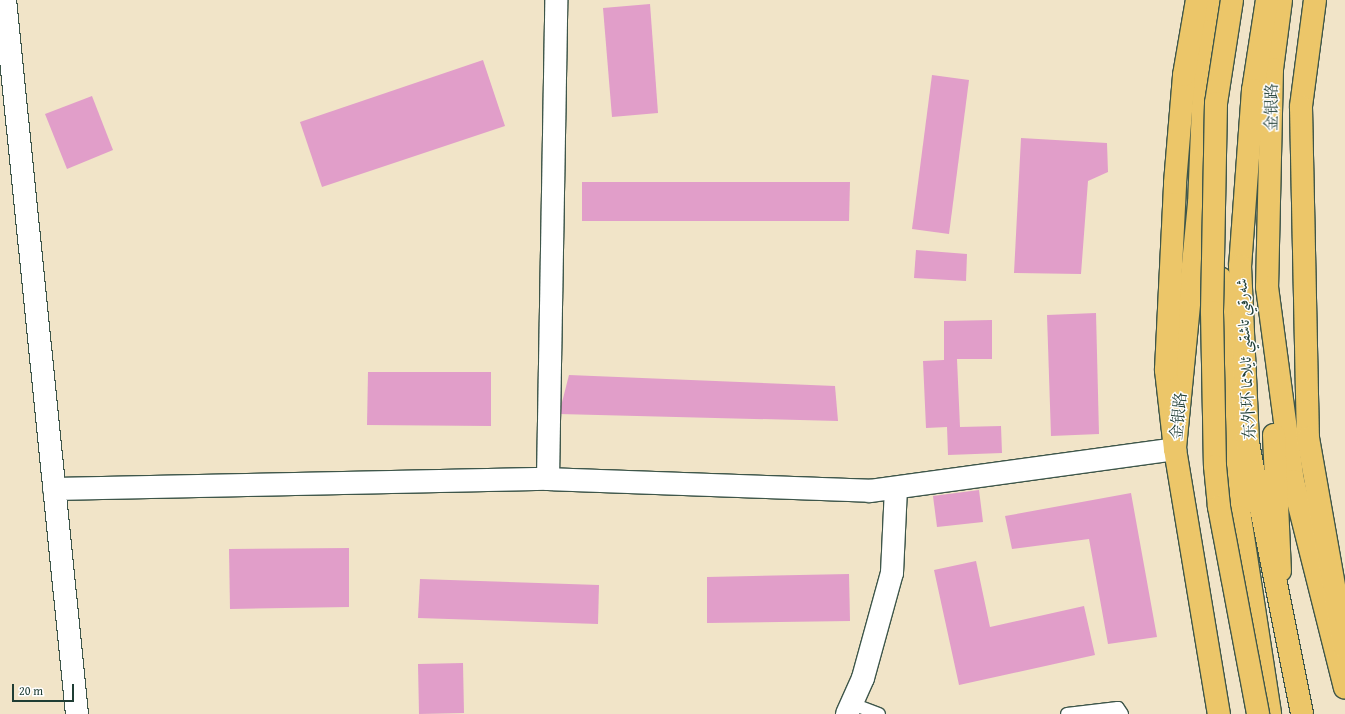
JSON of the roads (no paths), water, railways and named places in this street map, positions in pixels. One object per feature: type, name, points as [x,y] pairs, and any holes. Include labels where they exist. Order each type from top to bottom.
[{"type":"main road","points":[[1175,449],[1166,370],[1175,183],[1184,75],[1197,0]]},
{"type":"main road","name":"金银路","points":[[1212,0],[1206,31],[1199,203],[1175,449],[1219,714]]},
{"type":"main road","name":"东外环 شەرقىي تاشقىي ئايلانما","points":[[1232,0],[1216,103],[1212,312],[1215,466],[1219,507],[1258,714]]},
{"type":"main road","name":"东外环 شەرقىي تاشقىي ئايلانما","points":[[1267,0],[1253,90],[1240,266],[1248,443],[1302,714]]},
{"type":"main road","name":"金银路","points":[[1281,0],[1272,69],[1267,287],[1280,572],[1302,714]]},
{"type":"main road","points":[[1315,0],[1301,107],[1303,299],[1308,438],[1345,648]]},
{"type":"main road","name":"金银路","points":[[1202,116],[1240,517],[1270,714]]},
{"type":"main road","name":"金银路","points":[[1267,287],[1293,481],[1345,688]]},
{"type":"street","points":[[5,0],[77,714]]},
{"type":"street","points":[[548,479],[556,0]]},
{"type":"street","points":[[54,489],[548,479],[870,491],[1175,449]]},
{"type":"street","points":[[849,709],[863,678],[892,573],[896,488]]},
{"type":"lane","points":[[1067,714],[1118,708],[1122,714]]},
{"type":"lane","points":[[849,709],[879,714]]}]
